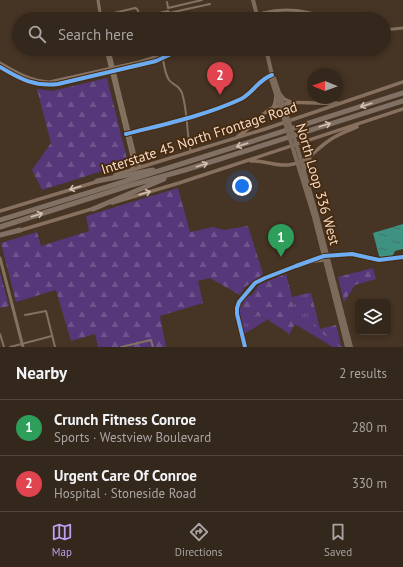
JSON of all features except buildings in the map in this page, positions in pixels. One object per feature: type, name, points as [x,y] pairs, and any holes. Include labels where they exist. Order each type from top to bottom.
[{"type":"highway","points":[[0,220],[403,93]]},
{"type":"highway","points":[[0,227],[403,101]]},
{"type":"highway","points":[[97,181],[181,164]]},
{"type":"highway","points":[[93,209],[185,170]]},
{"type":"highway","points":[[0,236],[20,230]]},
{"type":"main road","points":[[253,0],[257,12]]},
{"type":"main road","name":"North Loop 336 West","points":[[268,56],[272,75],[271,79],[282,105],[296,151],[339,310],[347,347]]},
{"type":"main road","name":"Interstate 45 North Frontage Road","points":[[343,104],[403,82]]},
{"type":"main road","points":[[232,139],[241,134],[272,108],[278,94],[285,100],[307,103]]},
{"type":"main road","points":[[272,108],[292,102]]},
{"type":"main road","name":"Interstate 45 North Frontage Road","points":[[0,211],[342,104]]},
{"type":"main road","points":[[20,230],[179,183],[403,109]]},
{"type":"main road","points":[[273,164],[279,167],[292,167],[302,173],[305,164],[326,142],[370,120]]},
{"type":"main road","points":[[244,161],[261,161],[273,164],[288,165],[312,156]]},
{"type":"main road","name":"North Loop 336 West","points":[[339,310],[351,347]]},
{"type":"street","points":[[98,0],[100,12]]},
{"type":"street","points":[[160,12],[202,0]]},
{"type":"street","points":[[167,2],[168,10]]},
{"type":"street","points":[[168,10],[210,4]]},
{"type":"street","points":[[118,12],[135,8],[138,12]]},
{"type":"street","points":[[271,12],[287,9],[305,12]]},
{"type":"street","points":[[391,29],[403,28]]},
{"type":"street","points":[[109,56],[128,134],[137,164],[142,167]]},
{"type":"street","points":[[0,67],[13,75],[49,85],[58,84],[162,56],[169,79],[179,87],[181,91],[187,118],[188,138],[191,152]]},
{"type":"street","points":[[0,63],[14,72],[36,82]]},
{"type":"street","points":[[128,134],[187,118],[229,104],[246,96],[263,80],[272,75]]},
{"type":"street","points":[[128,134],[134,165],[134,168],[131,170]]},
{"type":"street","points":[[245,347],[237,314],[237,308],[239,302],[255,283],[308,262],[346,254],[379,260],[403,257]]},
{"type":"street","points":[[0,258],[22,345]]},
{"type":"street","points":[[24,315],[46,311],[55,347]]},
{"type":"street","points":[[0,334],[4,347]]},
{"type":"street","points":[[10,347],[52,336]]},
{"type":"street","points":[[121,347],[151,340],[153,347]]},
{"type":"green space","points":[[107,78],[128,163],[42,190],[32,170],[51,143],[37,89],[52,91]]},
{"type":"green space","points":[[178,188],[190,232],[213,227],[224,230],[248,226],[263,274],[245,287],[240,295],[210,278],[198,281],[203,303],[160,316],[166,347],[98,347],[95,334],[71,341],[56,290],[16,302],[1,243],[37,232],[41,246],[89,231],[86,216]]},
{"type":"green space","points":[[373,268],[376,279],[355,285],[344,302],[338,277]]},
{"type":"green space","points":[[0,273],[9,306],[0,308]]},
{"type":"green space","points":[[286,274],[292,297],[295,324],[289,335],[268,319],[267,320],[263,317],[255,315],[242,308],[243,302],[249,295],[251,296],[260,284]]},
{"type":"green space","points":[[308,293],[316,330],[342,347],[333,347],[295,324],[292,297]]},
{"type":"green space","points":[[308,293],[311,293],[320,329],[336,325],[341,345],[316,330]]},
{"type":"green space","points":[[242,302],[242,308],[267,320],[244,334],[239,314]]},
{"type":"water","points":[[403,224],[403,249],[395,251],[392,257],[382,258],[379,256],[373,233]]},
{"type":"cycle path","points":[[0,67],[28,81],[50,85],[156,61],[167,56]]},
{"type":"cycle path","points":[[126,134],[184,119],[227,105],[241,99],[263,80],[272,75]]},
{"type":"cycle path","points":[[245,347],[237,314],[237,308],[239,302],[255,283],[324,256],[352,254],[379,260],[403,257]]},
{"type":"place","name":"Urgent Care Of Conroe","points":[[220,95]]},
{"type":"place","name":"Crunch Fitness Conroe","points":[[281,257]]}]
